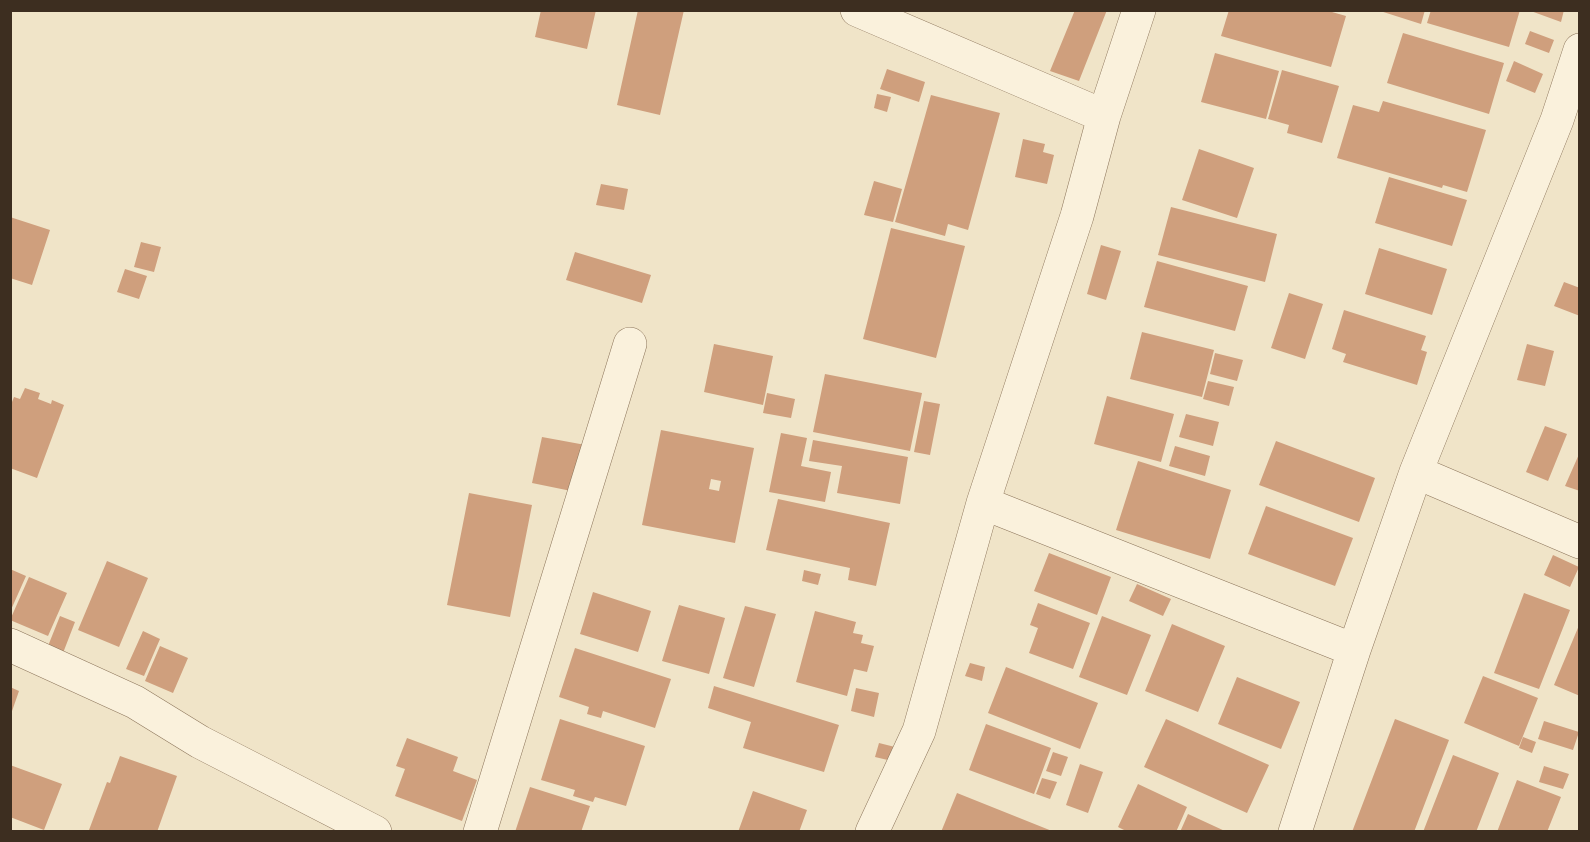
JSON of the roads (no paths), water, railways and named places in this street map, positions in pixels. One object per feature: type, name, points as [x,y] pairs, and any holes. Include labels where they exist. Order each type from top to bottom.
[{"type":"street","points":[[857,10],[1104,116]]},
{"type":"street","points":[[872,831],[919,731],[983,503],[1077,216],[1104,116],[1139,10]]},
{"type":"street","points":[[1295,831],[1354,650],[1416,472],[1568,125],[1580,50]]},
{"type":"street","points":[[480,831],[630,344]]},
{"type":"street","points":[[1416,472],[1580,542]]},
{"type":"street","points":[[983,503],[1354,650]]},
{"type":"street","points":[[10,645],[135,702],[209,747],[375,831]]}]
